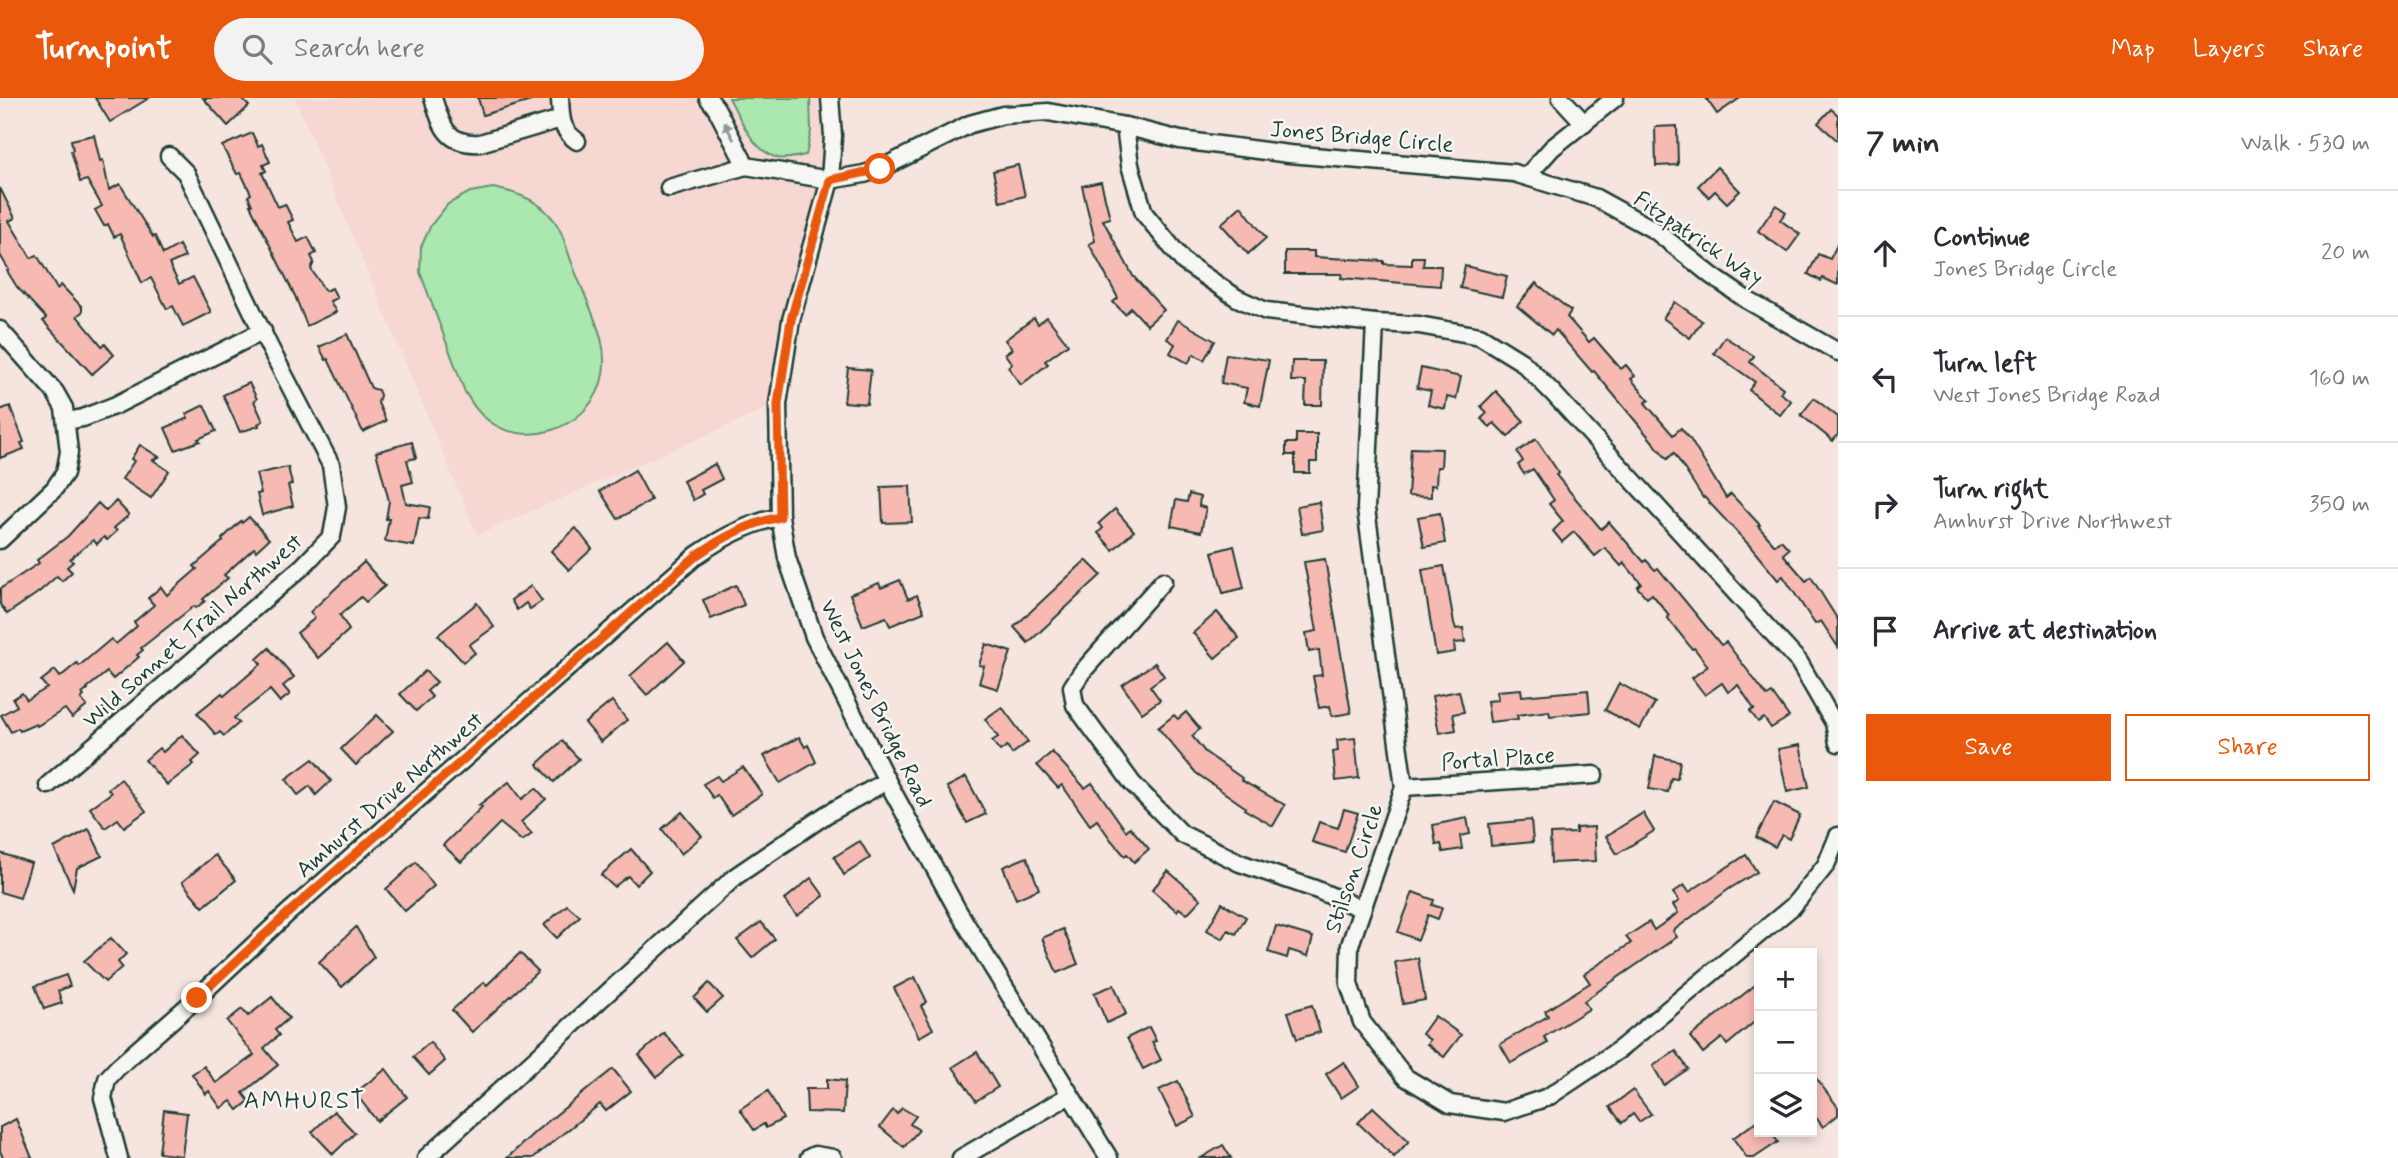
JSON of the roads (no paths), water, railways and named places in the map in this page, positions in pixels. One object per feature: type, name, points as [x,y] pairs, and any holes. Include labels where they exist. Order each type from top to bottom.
[{"type":"street","points":[[433,98],[443,127],[453,138],[466,144],[480,143],[561,119]]},
{"type":"street","points":[[560,98],[561,119],[566,133],[577,141]]},
{"type":"street","points":[[708,98],[716,107],[746,166]]},
{"type":"street","name":"West Jones Bridge Road","points":[[830,98],[830,180],[791,320],[778,404],[780,517],[788,558],[814,637],[887,781],[958,911],[1109,1158]]},
{"type":"street","points":[[1561,98],[1584,123]]},
{"type":"street","points":[[1528,175],[1552,148],[1615,98]]},
{"type":"street","name":"Jones Bridge Circle","points":[[830,180],[880,169],[970,124],[1003,115],[1048,113],[1125,126],[1181,141],[1528,175]]},
{"type":"street","points":[[1125,126],[1129,165],[1144,213],[1184,262],[1237,298],[1266,311],[1419,325],[1480,336],[1522,362],[1799,662],[1834,723],[1838,743]]},
{"type":"street","name":"Wild Sonnet Trail Northwest","points":[[48,785],[302,567],[332,536],[337,507],[331,465],[186,173],[169,156]]},
{"type":"street","points":[[669,188],[746,166],[830,180]]},
{"type":"street","name":"Fitzpatrick Way","points":[[1528,175],[1596,198],[1656,231],[1721,282],[1807,336],[1838,352]]},
{"type":"street","name":"Stilson Circle","points":[[1375,323],[1366,509],[1405,787],[1350,945],[1349,984],[1362,1021],[1405,1077],[1450,1104],[1504,1112],[1548,1097],[1620,1049],[1793,906],[1826,864],[1838,836]]},
{"type":"street","points":[[0,330],[55,392],[64,408],[69,452],[65,473],[54,489],[0,540]]},
{"type":"street","points":[[67,421],[83,418],[116,405],[263,331]]},
{"type":"street","name":"Amhurst Drive Northwest","points":[[119,1158],[103,1098],[107,1079],[118,1067],[288,913],[697,555],[724,537],[762,521],[780,517]]},
{"type":"street","points":[[1163,581],[1092,660],[1072,687],[1075,705],[1132,783],[1182,834],[1240,863],[1315,889],[1362,909]]},
{"type":"street","name":"Portal Place","points":[[1405,787],[1594,775]]},
{"type":"street","points":[[426,1158],[736,876],[827,814],[887,781]]},
{"type":"street","points":[[961,1158],[1070,1095]]},
{"type":"street","points":[[809,1158],[815,1155],[833,1158]]},
{"type":"district","name":"AMHURST","points":[[305,1100]]}]
